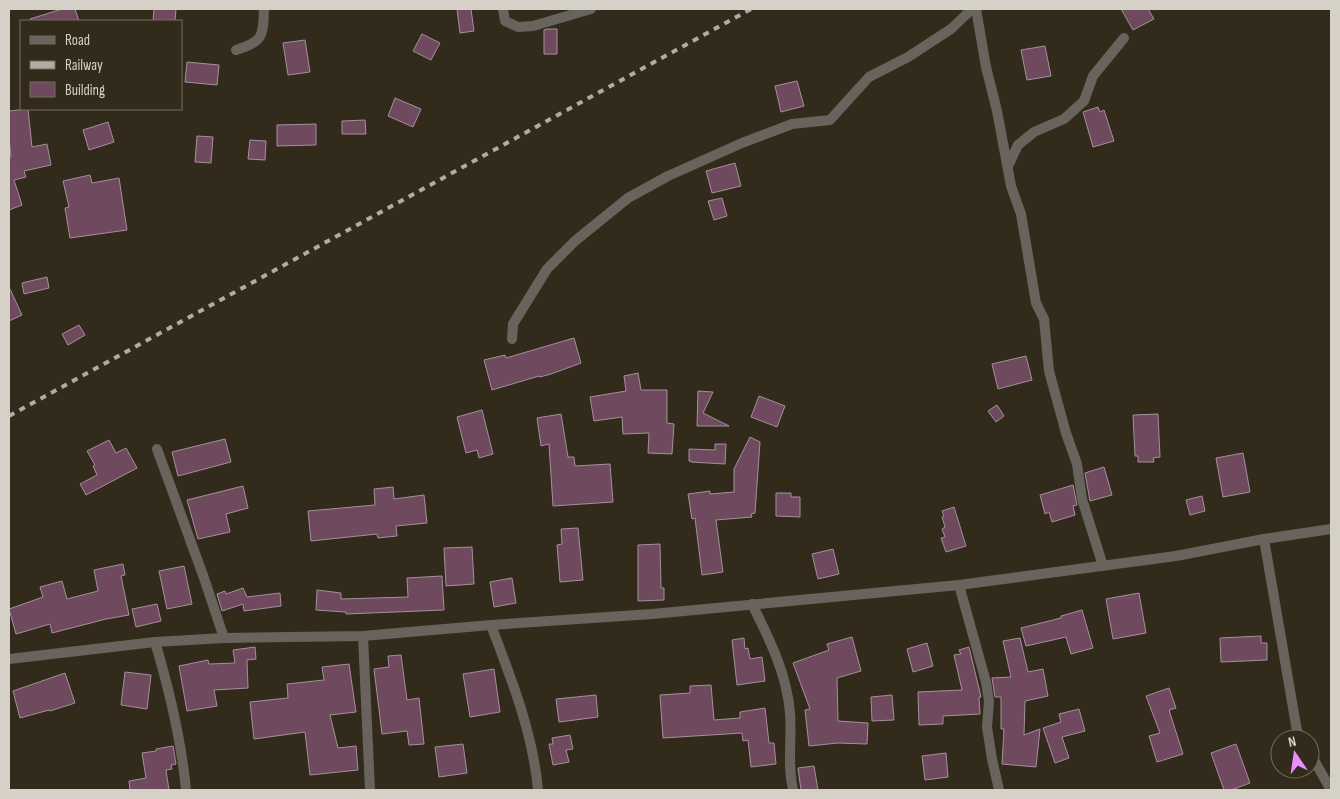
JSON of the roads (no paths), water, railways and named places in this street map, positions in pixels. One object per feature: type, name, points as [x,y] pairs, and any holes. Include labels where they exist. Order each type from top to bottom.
[{"type":"street","points":[[236,50],[249,46],[258,40],[262,33],[264,9]]},
{"type":"street","points":[[503,9],[505,21],[518,27],[533,26],[591,9]]},
{"type":"street","points":[[512,339],[513,324],[547,269],[575,241],[628,198],[668,176],[742,143],[792,124],[830,120],[869,77],[908,56],[951,29],[972,9]]},
{"type":"street","points":[[976,9],[986,68],[997,110],[1011,186],[1021,214],[1036,303],[1044,319],[1049,371],[1066,433],[1077,464],[1082,498],[1102,566]]},
{"type":"street","points":[[1008,166],[1018,146],[1034,132],[1064,119],[1084,100],[1094,76],[1124,38]]},
{"type":"street","points":[[156,449],[224,638]]},
{"type":"street","points":[[9,658],[155,642],[224,638],[362,636],[652,614],[959,586],[1176,556],[1264,539],[1331,529]]},
{"type":"street","points":[[1264,539],[1297,729]]},
{"type":"street","points":[[959,586],[986,682],[989,701],[987,727],[992,760],[1000,790]]},
{"type":"street","points":[[752,604],[772,647],[786,685],[790,714],[789,774],[793,790]]},
{"type":"street","points":[[491,625],[512,678],[533,754],[538,790]]},
{"type":"street","points":[[362,636],[370,790]]},
{"type":"street","points":[[155,642],[170,693],[183,759],[186,790]]},
{"type":"street","points":[[1320,771],[1331,790]]},
{"type":"railway","points":[[9,416],[751,9]]}]
